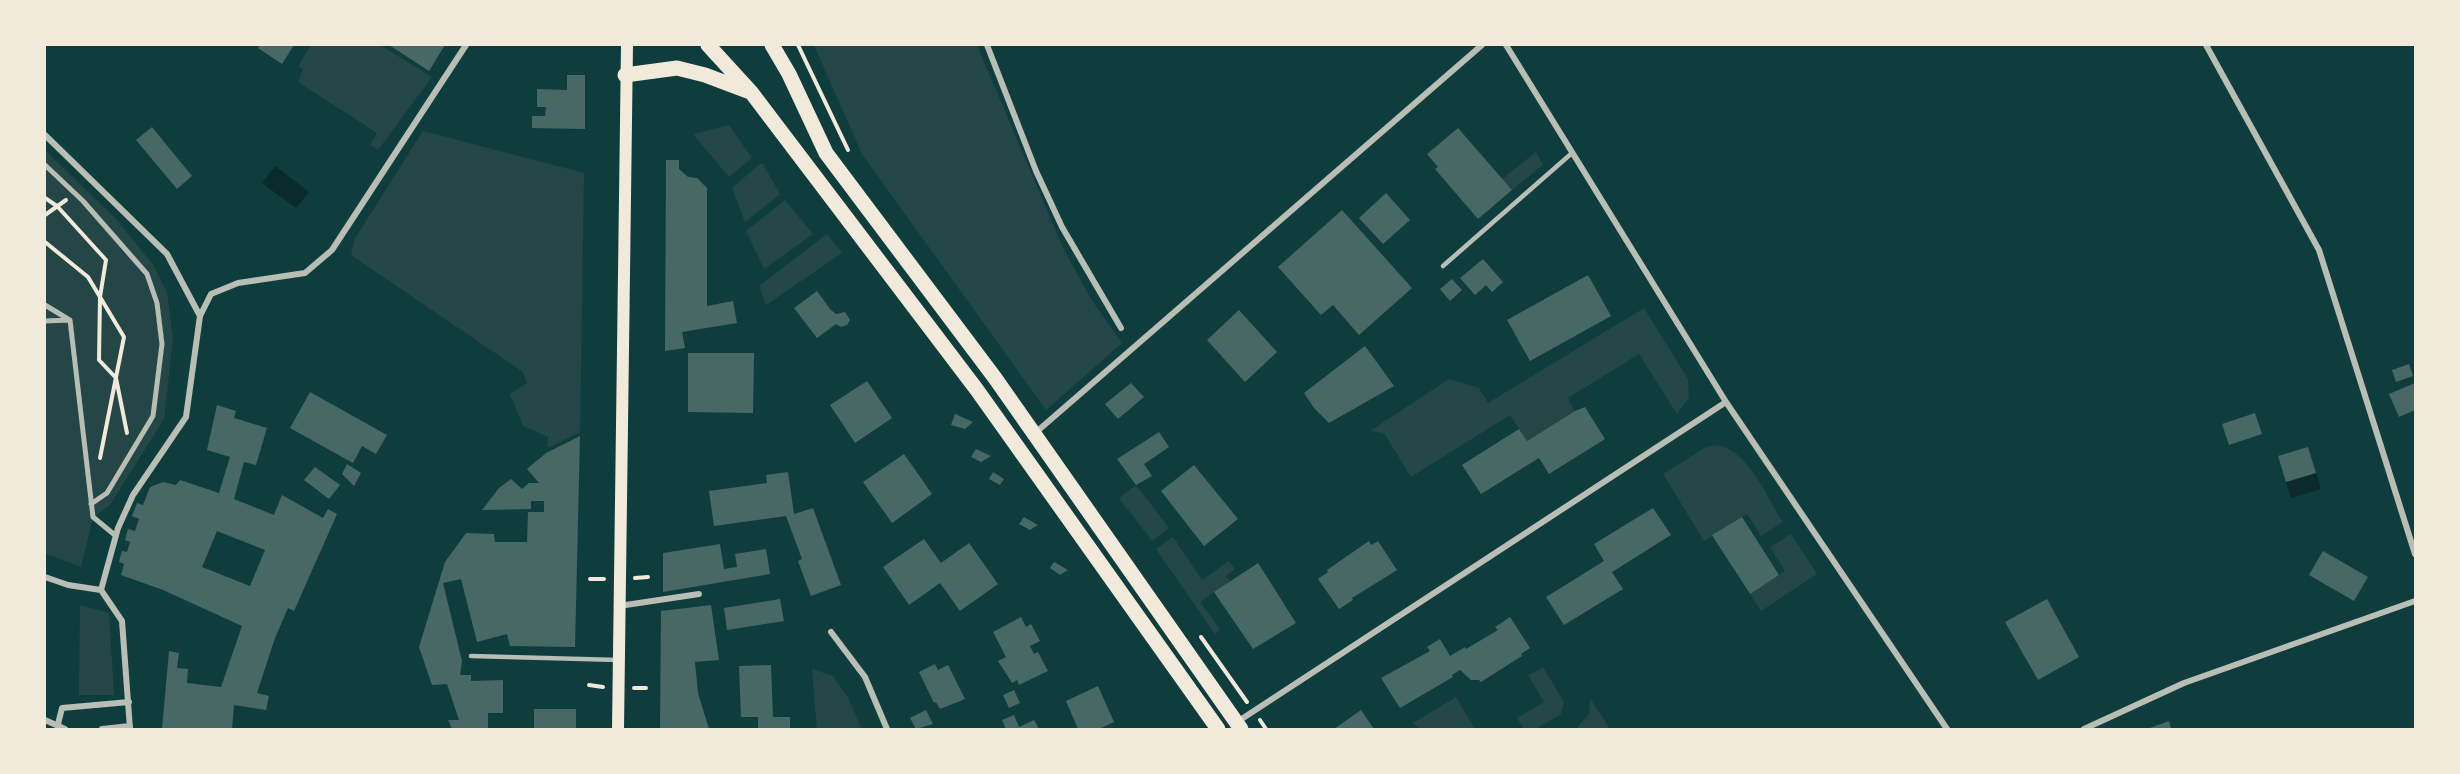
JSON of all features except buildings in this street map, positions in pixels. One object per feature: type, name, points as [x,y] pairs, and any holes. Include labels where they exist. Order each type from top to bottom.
[{"type":"main road","points":[[618,729],[627,45]]},
{"type":"main road","points":[[708,45],[751,92],[977,390],[1217,728]]},
{"type":"main road","points":[[772,45],[789,74],[826,153],[995,378],[1032,435],[1239,726]]},
{"type":"main road","points":[[625,75],[677,68],[751,92]]},
{"type":"street","points":[[101,590],[116,536],[133,495],[186,417],[200,316],[211,294],[238,283],[306,273],[332,250],[465,45]]},
{"type":"street","points":[[987,45],[1036,171],[1062,227],[1121,328]]},
{"type":"street","points":[[1032,435],[1049,423],[1482,45]]},
{"type":"street","points":[[1506,45],[1726,402],[1947,729]]},
{"type":"street","points":[[2206,45],[2319,250],[2415,554]]},
{"type":"street","points":[[45,135],[167,254],[200,316]]},
{"type":"street","points":[[45,165],[75,193],[147,274],[157,303],[162,344],[153,416],[107,493],[91,504]]},
{"type":"street","points":[[45,305],[70,320]]},
{"type":"street","points":[[70,320],[93,517],[116,536]]},
{"type":"street","points":[[45,321],[70,320]]},
{"type":"street","points":[[1239,726],[1726,402]]},
{"type":"street","points":[[45,577],[68,585],[101,590],[122,621],[130,728],[102,729]]},
{"type":"street","points":[[618,606],[699,594]]},
{"type":"street","points":[[2084,729],[2184,683],[2415,602]]},
{"type":"street","points":[[831,632],[865,677],[887,729]]},
{"type":"street","points":[[58,724],[62,708],[129,702]]},
{"type":"street","points":[[45,720],[65,729]]},
{"type":"lane","points":[[1443,266],[1572,153]]},
{"type":"lane","points":[[471,656],[618,660]]},
{"type":"path","points":[[45,215],[75,193]]},
{"type":"path","points":[[45,198],[57,207],[106,260],[100,297],[99,360],[116,378],[130,454]]},
{"type":"path","points":[[45,242],[88,277],[124,337],[98,470]]},
{"type":"shaded area","points":[[311,45],[380,45],[432,77],[378,150],[370,145],[377,133],[298,82],[303,69],[298,66]]},
{"type":"shaded area","points":[[814,45],[977,45],[1063,248],[1091,299],[1122,343],[1046,410],[862,154]]},
{"type":"shaded area","points":[[729,125],[752,158],[729,177],[693,134]]},
{"type":"shaded area","points":[[423,131],[584,173],[580,432],[548,448],[548,437],[523,426],[510,394],[527,383],[523,372],[351,255],[354,240]]},
{"type":"shaded area","points":[[45,150],[117,220],[154,266],[167,293],[173,338],[164,419],[110,505],[93,517],[81,567],[45,553]]},
{"type":"shaded area","points":[[1536,152],[1543,165],[1512,190],[1502,179]]},
{"type":"shaded area","points":[[760,164],[763,164],[780,194],[745,222],[732,188]]},
{"type":"shaded area","points":[[275,166],[309,192],[296,208],[262,183]]},
{"type":"shaded area","points":[[785,200],[813,234],[764,269],[746,231]]},
{"type":"shaded area","points":[[827,234],[842,253],[766,305],[759,286]]},
{"type":"shaded area","points":[[1644,308],[1688,379],[1689,398],[1677,414],[1639,354],[1568,398],[1575,411],[1527,441],[1510,415],[1411,477],[1384,433],[1370,431],[1449,379],[1479,388],[1488,403]]},
{"type":"shaded area","points":[[1718,445],[1739,457],[1748,466],[1783,522],[1761,536],[1747,514],[1704,541],[1663,474],[1706,447]]},
{"type":"shaded area","points":[[2316,473],[2321,489],[2291,498],[2286,482]]},
{"type":"shaded area","points":[[1136,485],[1169,528],[1152,541],[1119,498]]},
{"type":"shaded area","points":[[1791,534],[1817,574],[1761,611],[1750,594],[1785,571],[1770,547]]},
{"type":"shaded area","points":[[1173,537],[1202,580],[1229,561],[1235,569],[1226,576],[1231,581],[1200,602],[1220,629],[1215,634],[1156,549]]},
{"type":"shaded area","points":[[80,605],[109,613],[114,695],[79,695]]},
{"type":"shaded area","points":[[1543,667],[1564,702],[1561,714],[1536,729],[1524,729],[1517,718],[1544,702],[1528,675]]},
{"type":"shaded area","points":[[812,669],[833,676],[847,696],[862,729],[817,729]]},
{"type":"shaded area","points":[[1456,697],[1475,729],[1420,729],[1413,723]]},
{"type":"shaded area","points":[[1590,698],[1610,729],[1576,729],[1589,714]]}]
